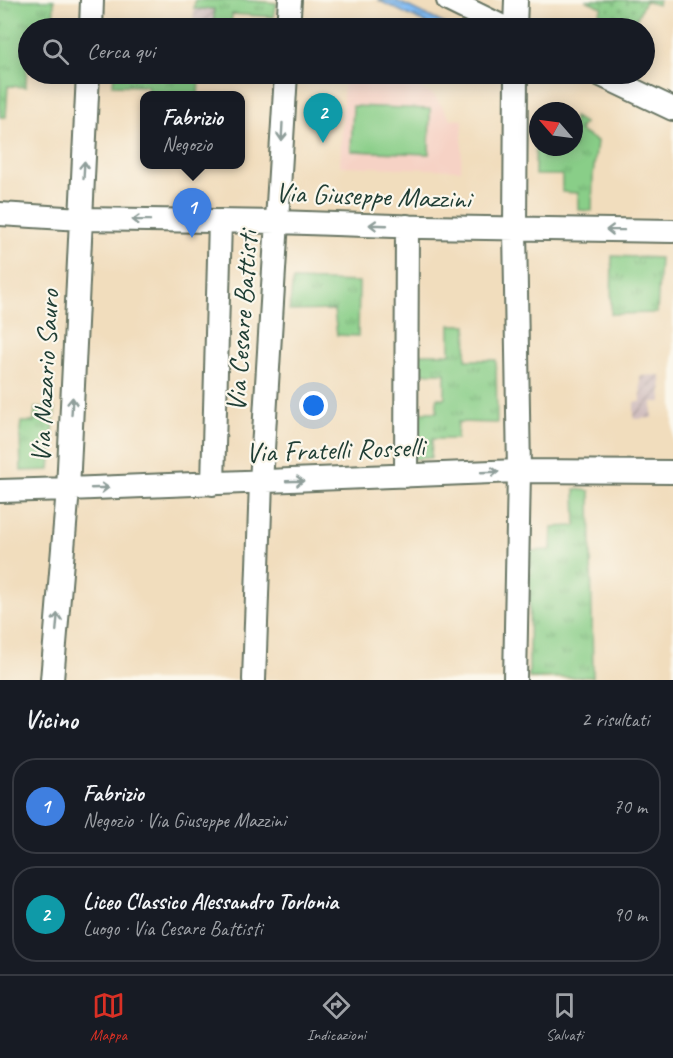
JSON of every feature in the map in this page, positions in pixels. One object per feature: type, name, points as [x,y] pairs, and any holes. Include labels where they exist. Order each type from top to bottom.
[{"type":"street","points":[[91,18],[92,0]]},
{"type":"street","points":[[289,18],[290,0]]},
{"type":"street","points":[[448,0],[485,18]]},
{"type":"street","points":[[516,0],[516,18]]},
{"type":"street","name":"Via Nazario Sauro","points":[[52,680],[68,489],[88,84]]},
{"type":"street","name":"Via Cesare Battisti","points":[[254,680],[261,482],[285,84]]},
{"type":"street","points":[[515,680],[519,471],[515,229],[516,84]]},
{"type":"street","points":[[620,84],[673,109]]},
{"type":"street","name":"Via Giuseppe Mazzini","points":[[0,214],[81,219],[673,231]]},
{"type":"street","points":[[213,484],[220,221]]},
{"type":"street","points":[[406,476],[407,226]]},
{"type":"street","name":"Via Fratelli Rosselli","points":[[0,491],[519,471],[673,472]]},
{"type":"shaded area","points":[[194,9],[214,9],[214,18],[193,18]]},
{"type":"shaded area","points":[[344,84],[410,84],[434,95],[451,119],[463,120],[461,170],[340,166]]},
{"type":"shaded area","points":[[661,375],[662,402],[652,402],[652,418],[634,419],[634,402],[641,402],[640,376]]},
{"type":"green space","points":[[0,0],[54,0],[53,18],[18,18],[18,84],[26,84],[26,87],[8,86],[6,117],[0,117],[0,31],[2,24],[0,23]]},
{"type":"green space","points":[[195,0],[277,3],[273,17],[232,14],[232,18],[214,18],[214,9],[194,9]]},
{"type":"green space","points":[[585,0],[659,0],[658,5],[645,1],[637,18],[597,18],[602,7]]},
{"type":"green space","points":[[199,84],[198,91],[148,91],[148,86],[113,85]]},
{"type":"green space","points":[[353,106],[430,109],[429,154],[351,151]]},
{"type":"green space","points":[[583,133],[597,141],[592,211],[578,210],[578,193],[562,192],[562,175],[535,175],[535,156],[583,156]]},
{"type":"green space","points":[[612,256],[660,258],[657,313],[611,314]]},
{"type":"green space","points":[[293,280],[359,282],[358,336],[337,335],[334,310],[289,311]]},
{"type":"green space","points":[[450,325],[467,325],[466,360],[496,360],[497,423],[458,422],[457,439],[432,439],[431,458],[414,459],[415,412],[437,412],[437,398],[445,398],[445,373],[415,373],[414,354],[450,354]]},
{"type":"green space","points":[[35,408],[55,409],[50,470],[21,471],[21,422],[34,422]]},
{"type":"green space","points":[[575,489],[590,491],[593,677],[529,678],[530,551],[551,550],[552,527],[576,526]]},
{"type":"water","points":[[378,0],[395,0],[432,18],[415,18]]},
{"type":"place","name":"Liceo Classico Alessandro Torlonia","points":[[323,143]]},
{"type":"place","name":"Fabrizio","points":[[192,238]]}]
